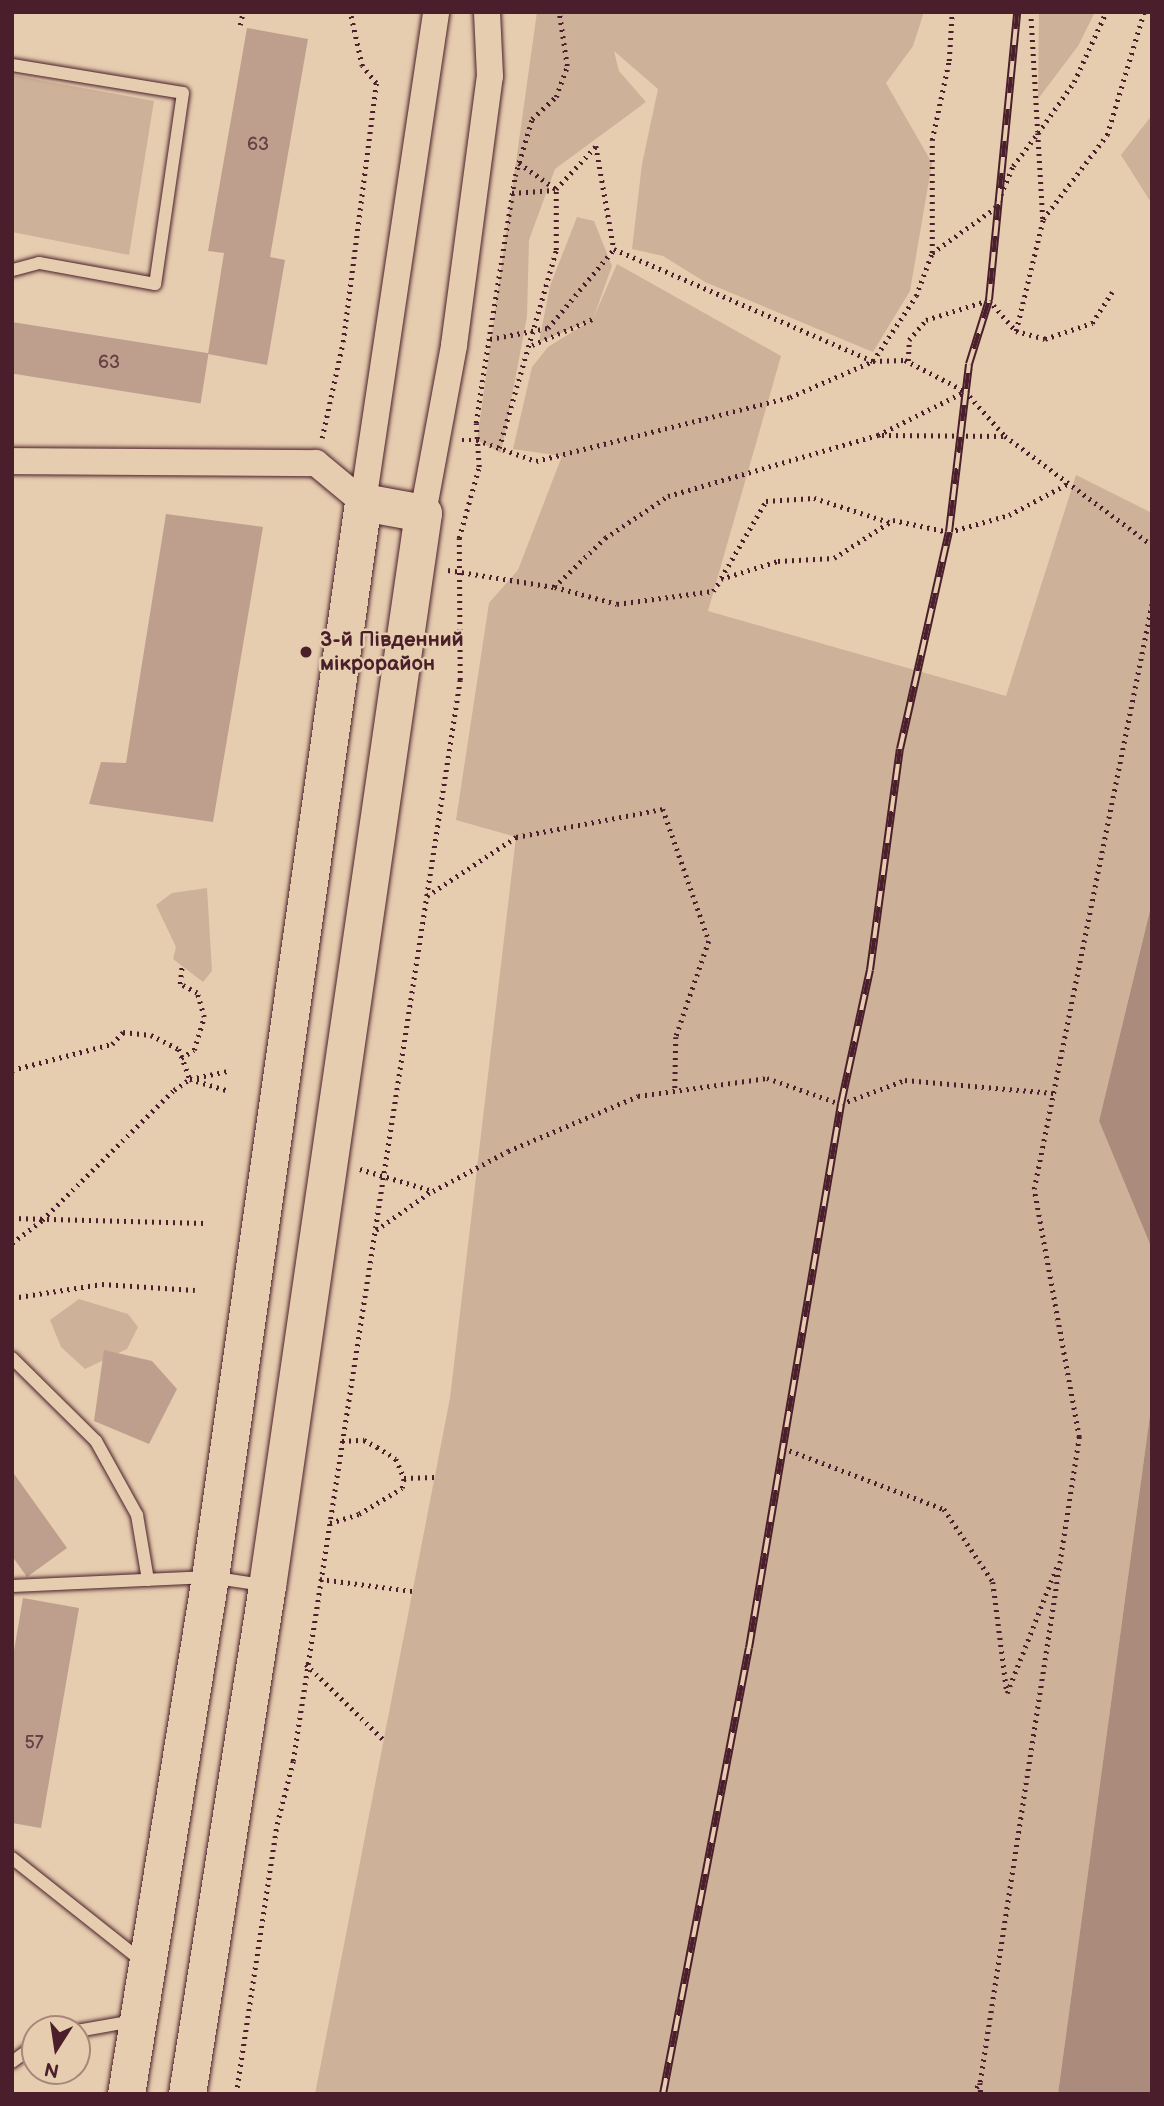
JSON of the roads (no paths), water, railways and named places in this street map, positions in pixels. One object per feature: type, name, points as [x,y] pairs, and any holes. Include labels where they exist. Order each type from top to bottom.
[{"type":"street","points":[[126,2094],[211,1577],[363,502],[436,12]]},
{"type":"street","points":[[187,2094],[267,1586],[423,513],[454,345],[490,76],[487,12]]},
{"type":"street","points":[[12,461],[316,463],[363,502],[423,513]]},
{"type":"lane","points":[[12,65],[183,93],[155,284],[39,263],[12,270]]},
{"type":"lane","points":[[12,1358],[96,1441],[137,1515],[148,1580]]},
{"type":"lane","points":[[12,1586],[211,1577],[267,1586]]},
{"type":"lane","points":[[12,1857],[147,1965]]},
{"type":"lane","points":[[91,2028],[138,2020]]},
{"type":"railway","points":[[663,2094],[749,1648],[841,1104],[870,970],[900,749],[949,532],[969,364],[989,300],[1017,12]]},
{"type":"place","name":"3-й Південний мікрорайон","points":[[306,652]]}]
